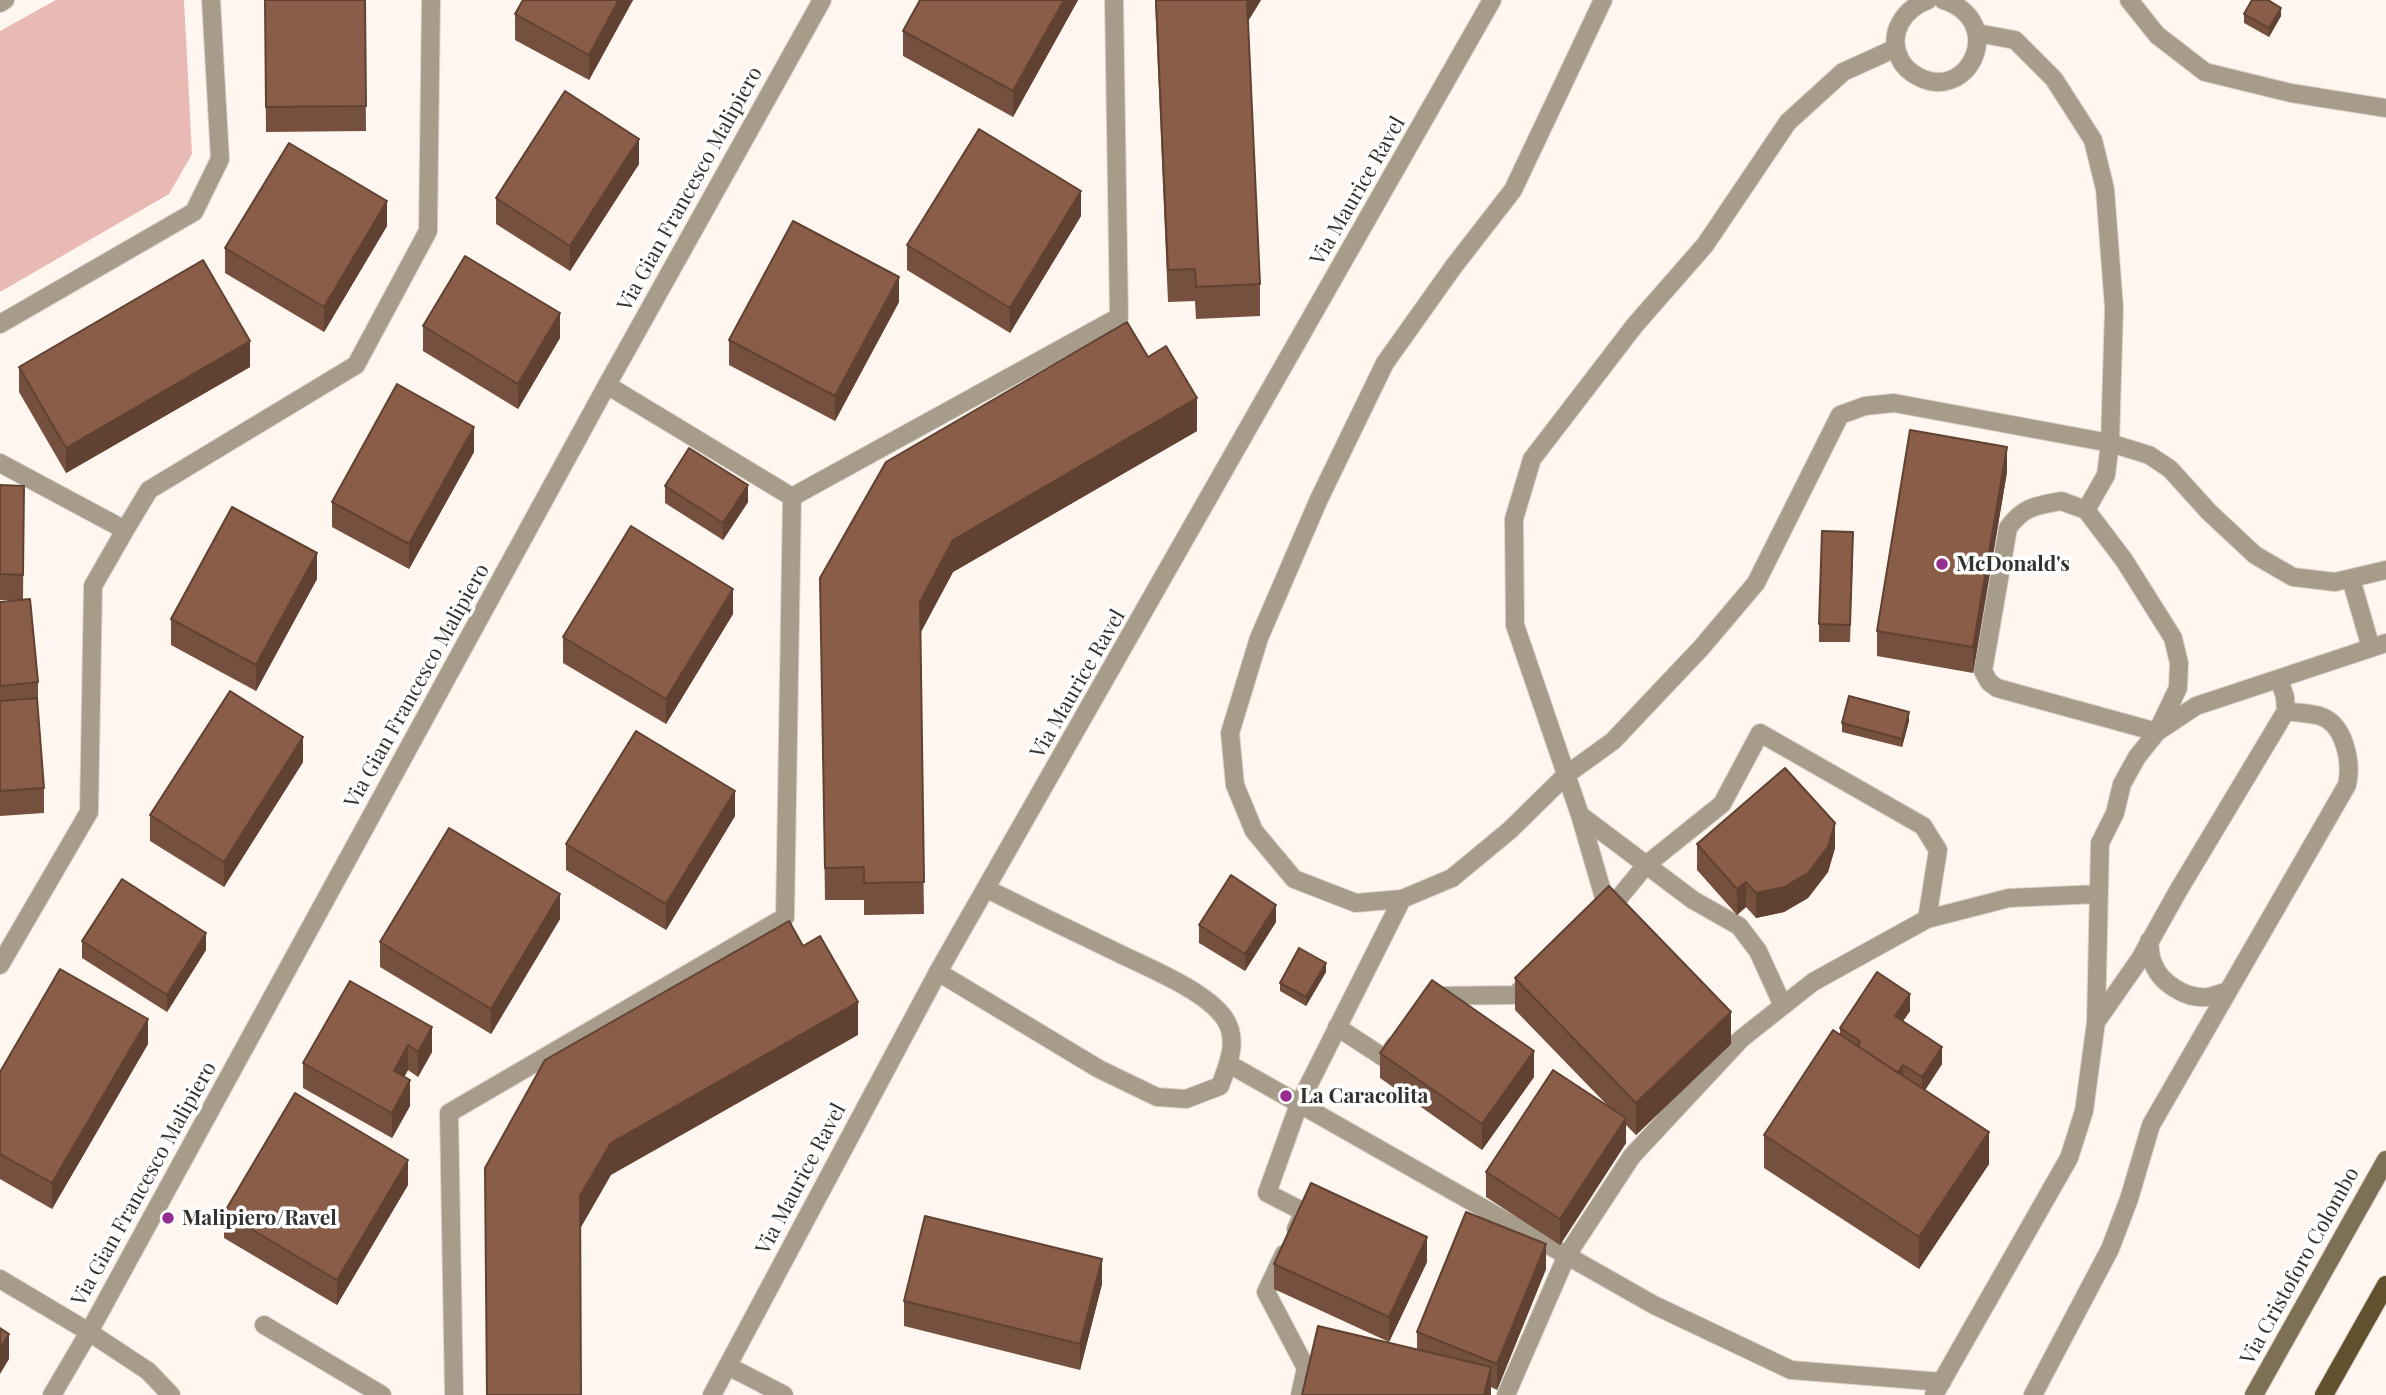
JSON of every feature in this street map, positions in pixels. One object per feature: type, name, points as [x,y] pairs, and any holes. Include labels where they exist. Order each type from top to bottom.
[{"type":"main road","points":[[2324,1395],[2386,1285]]},
{"type":"street","points":[[0,3],[5,0]]},
{"type":"street","points":[[0,324],[194,212],[220,159],[211,0]]},
{"type":"street","points":[[0,965],[89,812],[93,586],[125,530],[149,489],[356,365],[428,230],[431,0]]},
{"type":"street","name":"Via Gian Francesco Malipiero","points":[[52,1395],[607,385],[822,0]]},
{"type":"street","points":[[792,497],[1119,317],[1114,0]]},
{"type":"street","name":"Via Maurice Ravel","points":[[712,1395],[938,972],[1492,0]]},
{"type":"street","points":[[1603,0],[1513,190],[1454,265],[1385,363],[1319,499],[1259,638],[1230,733],[1235,785],[1255,831],[1294,879],[1356,904],[1402,899],[1452,878],[1510,830],[1566,775],[1613,741],[1701,648],[1756,583],[1840,415],[1864,406],[1894,403],[2110,443],[2149,455],[2170,469],[2209,512],[2255,555],[2293,577],[2334,582],[2386,570]]},
{"type":"street","points":[[1928,0],[1906,12],[1895,36],[1896,48],[1901,62],[1910,72],[1937,82],[1964,72],[1973,61],[1978,47],[1973,21],[1965,10],[1943,0]]},
{"type":"street","points":[[2129,0],[2157,35],[2204,72],[2291,93],[2386,108]]},
{"type":"street","points":[[1977,33],[2015,40],[2054,79],[2093,140],[2105,189],[2114,308],[2110,443],[2106,475],[2086,510]]},
{"type":"street","points":[[1622,927],[1607,913],[1580,815],[1515,625],[1514,519],[1532,459],[1635,325],[1705,245],[1788,122],[1843,72],[1896,48]]},
{"type":"street","points":[[607,385],[792,497]]},
{"type":"street","points":[[0,463],[125,530]]},
{"type":"street","points":[[454,1395],[449,1113],[785,917],[792,497]]},
{"type":"street","points":[[1228,1064],[1654,1305],[1791,1370],[1938,1388],[2069,1158],[2084,1111],[2096,1022],[2100,843],[2115,813],[2122,784],[2137,757],[2157,732],[2178,688],[2179,663],[2173,638],[2124,561],[2086,510],[2061,502],[2036,506],[2018,514],[2008,528],[1983,671],[1989,682],[1997,688],[2157,732]]},
{"type":"street","points":[[2157,732],[2196,706],[2379,645],[2351,579]]},
{"type":"street","points":[[2096,1022],[2140,959],[2286,711],[2279,679]]},
{"type":"street","points":[[2033,1395],[2110,1249],[2129,1199],[2151,1125],[2347,785],[2350,771],[2342,739],[2332,723],[2320,716],[2286,711]]},
{"type":"street","points":[[1587,931],[1607,913],[1646,865],[1722,804],[1760,733],[1923,826],[1938,850],[1927,919]]},
{"type":"street","points":[[1580,815],[1693,900],[1739,926],[1758,951],[1783,1006]]},
{"type":"street","points":[[938,972],[1099,1069],[1157,1097],[1186,1099],[1220,1086],[1233,1040],[1226,1020],[1209,1000],[987,889]]},
{"type":"street","points":[[1506,1395],[1567,1255],[1632,1156],[1736,1035],[1783,1006],[1813,982],[1927,919],[2010,898],[2098,894]]},
{"type":"street","points":[[1300,1395],[1306,1368],[1266,1292],[1304,1212],[1267,1193],[1299,1104],[1402,899]]},
{"type":"street","points":[[2149,941],[2153,963],[2161,977],[2175,988],[2190,996],[2206,997],[2228,991]]},
{"type":"street","points":[[1422,1006],[1429,996],[1515,995],[1545,967]]},
{"type":"street","points":[[1337,1027],[1385,1059],[1407,1027]]},
{"type":"street","name":"Via Cristoforo Colombo","points":[[2254,1395],[2386,1160]]},
{"type":"street","points":[[0,1279],[148,1371],[171,1395]]},
{"type":"street","points":[[264,1325],[382,1395]]},
{"type":"street","points":[[728,1366],[784,1395]]},
{"type":"shaded area","points":[[56,0],[184,0],[192,154],[169,194],[0,292],[0,31]]},
{"type":"building","points":[[265,0],[365,0],[366,106],[266,107]]},
{"type":"building","points":[[523,0],[619,0],[589,55],[515,14]]},
{"type":"building","points":[[920,0],[1064,0],[1013,91],[903,31]]},
{"type":"building","points":[[1156,0],[1247,0],[1260,284],[1196,287],[1195,269],[1168,270]]},
{"type":"building","points":[[2252,0],[2268,0],[2281,8],[2269,28],[2244,14]]},
{"type":"building","points":[[565,91],[639,139],[570,246],[496,198]]},
{"type":"building","points":[[979,129],[1081,191],[1010,308],[907,245]]},
{"type":"building","points":[[289,143],[387,201],[324,307],[225,248]]},
{"type":"building","points":[[793,221],[899,277],[835,396],[729,340]]},
{"type":"building","points":[[465,256],[560,313],[518,384],[423,326]]},
{"type":"building","points":[[203,260],[250,341],[66,448],[19,367]]},
{"type":"building","points":[[1127,322],[1148,357],[1166,346],[1197,398],[953,540],[920,602],[924,882],[864,883],[864,867],[825,868],[820,578],[886,462]]},
{"type":"building","points":[[397,384],[474,427],[409,544],[332,502]]},
{"type":"building","name":"McDonald's","points":[[1910,430],[2007,447],[1973,647],[1877,631]]},
{"type":"building","points":[[689,448],[748,485],[723,523],[665,486]]},
{"type":"building","points":[[0,485],[24,486],[23,575],[0,574]]},
{"type":"building","points":[[232,507],[317,553],[256,665],[171,619]]},
{"type":"building","points":[[631,526],[733,589],[666,699],[563,637]]},
{"type":"building","points":[[1822,531],[1853,532],[1850,625],[1819,624]]},
{"type":"building","points":[[30,599],[38,682],[0,686],[0,602]]},
{"type":"building","points":[[230,691],[303,737],[224,862],[150,815]]},
{"type":"building","points":[[1849,696],[1909,712],[1902,739],[1842,723]]},
{"type":"building","points":[[37,698],[44,788],[0,791],[0,701]]},
{"type":"building","points":[[636,731],[735,791],[666,904],[566,844]]},
{"type":"building","points":[[1785,768],[1835,823],[1828,847],[1808,873],[1784,887],[1756,893],[1746,882],[1737,889],[1697,844]]},
{"type":"building","points":[[449,828],[560,894],[491,1009],[380,942]]},
{"type":"building","points":[[1231,875],[1276,905],[1245,954],[1199,925]]},
{"type":"building","points":[[122,879],[206,933],[167,995],[82,941]]},
{"type":"building","points":[[1609,886],[1731,1012],[1636,1103],[1515,978]]},
{"type":"building","points":[[789,921],[803,946],[820,936],[858,1002],[611,1143],[580,1196],[581,1395],[487,1395],[485,1168],[545,1060]]},
{"type":"building","points":[[1299,948],[1326,963],[1306,997],[1280,983]]},
{"type":"building","points":[[60,969],[148,1019],[52,1183],[0,1154],[0,1072]]},
{"type":"building","points":[[1877,972],[1910,994],[1895,1016],[1942,1047],[1922,1077],[1903,1065],[1898,1073],[1858,1046],[1860,1041],[1840,1028]]},
{"type":"building","points":[[1432,980],[1534,1051],[1482,1124],[1380,1053]]},
{"type":"building","points":[[350,981],[432,1027],[418,1052],[408,1045],[394,1071],[410,1080],[392,1113],[303,1063]]},
{"type":"building","points":[[1833,1030],[1989,1132],[1919,1237],[1764,1135]]},
{"type":"building","points":[[1553,1070],[1626,1118],[1560,1219],[1486,1172]]},
{"type":"building","points":[[295,1093],[408,1160],[337,1280],[224,1213]]},
{"type":"building","points":[[1311,1183],[1427,1237],[1389,1317],[1274,1264]]},
{"type":"building","points":[[1466,1212],[1546,1244],[1497,1364],[1417,1332]]},
{"type":"building","points":[[925,1216],[1102,1259],[1080,1344],[904,1301]]},
{"type":"building","points":[[1318,1326],[1491,1367],[1484,1395],[1302,1395]]},
{"type":"building","points":[[0,1328],[9,1334],[0,1349]]},
{"type":"place","name":"McDonald's","points":[[1942,564]]},
{"type":"place","name":"La Caracolita","points":[[1286,1096]]},
{"type":"place","name":"Malipiero/Ravel","points":[[168,1218]]}]
